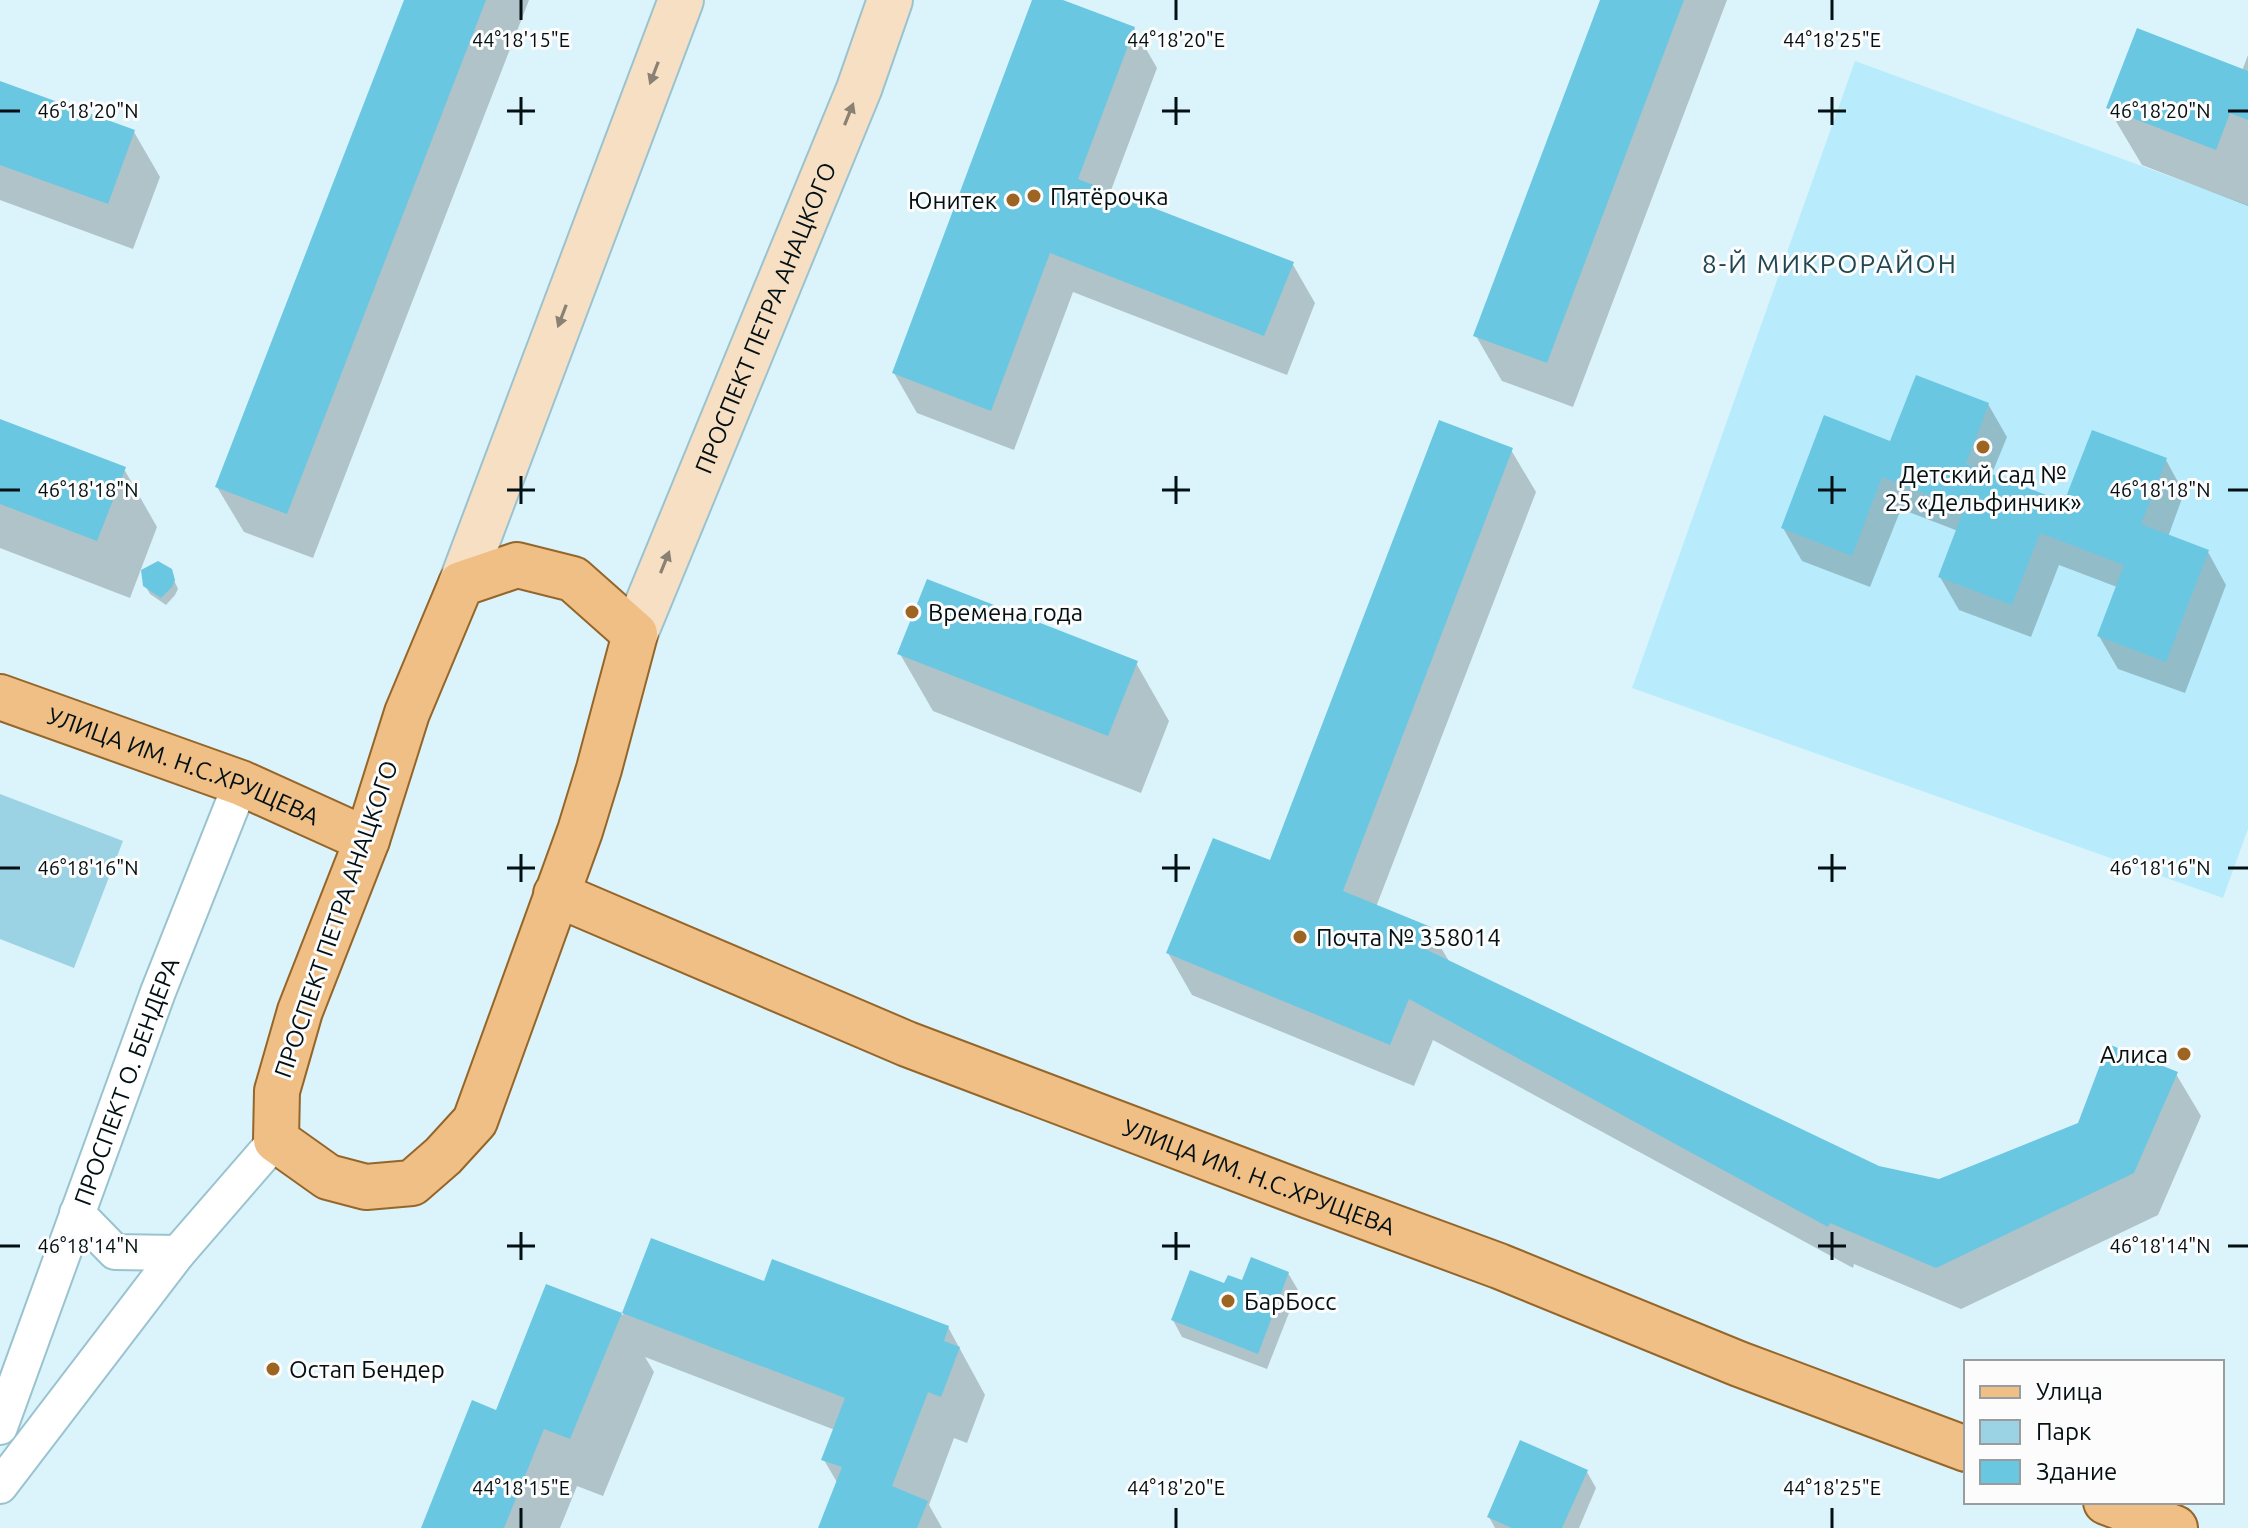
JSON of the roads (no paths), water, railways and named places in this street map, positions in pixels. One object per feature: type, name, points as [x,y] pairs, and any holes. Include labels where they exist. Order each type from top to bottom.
[{"type":"main road","name":"ПРОСПЕКТ ПЕТРА АНАЦКОГО","points":[[681,0],[461,584],[407,713],[367,840],[300,1011],[277,1091],[276,1140],[328,1177],[366,1187],[412,1183],[475,1121],[580,831],[635,634],[859,89],[890,0]]},
{"type":"main road","points":[[461,584],[517,565],[573,579],[635,634]]},
{"type":"main road","name":"УЛИЦА ИМ. Н.С.ХРУЩЕВА","points":[[0,697],[241,783],[367,840]]},
{"type":"main road","name":"УЛИЦА ИМ. Н.С.ХРУЩЕВА","points":[[556,894],[907,1044],[1499,1266],[1739,1364],[1964,1448]]},
{"type":"main road","points":[[2111,1504],[2175,1528]]},
{"type":"street","name":"ПРОСПЕКТ О. БЕНДЕРА","points":[[0,1427],[158,992],[241,783]]},
{"type":"street","points":[[0,1486],[178,1253],[276,1140]]},
{"type":"street","points":[[77,1213],[115,1252],[178,1253]]},
{"type":"place","name":"Пятёрочка","points":[[1034,196]]},
{"type":"place","name":"Юнитек","points":[[1013,200]]},
{"type":"place","name":"Детский сад № 25 «Дельфинчик»","points":[[1983,447]]},
{"type":"place","name":"Времена года","points":[[912,612]]},
{"type":"place","name":"Почта № 358014","points":[[1300,937]]},
{"type":"place","name":"Алиса","points":[[2184,1054]]},
{"type":"place","name":"БарБосс","points":[[1228,1301]]},
{"type":"place","name":"Остап Бендер","points":[[273,1369]]},
{"type":"district","name":"8-Й МИКРОРАЙОН","points":[[1830,263]]}]
